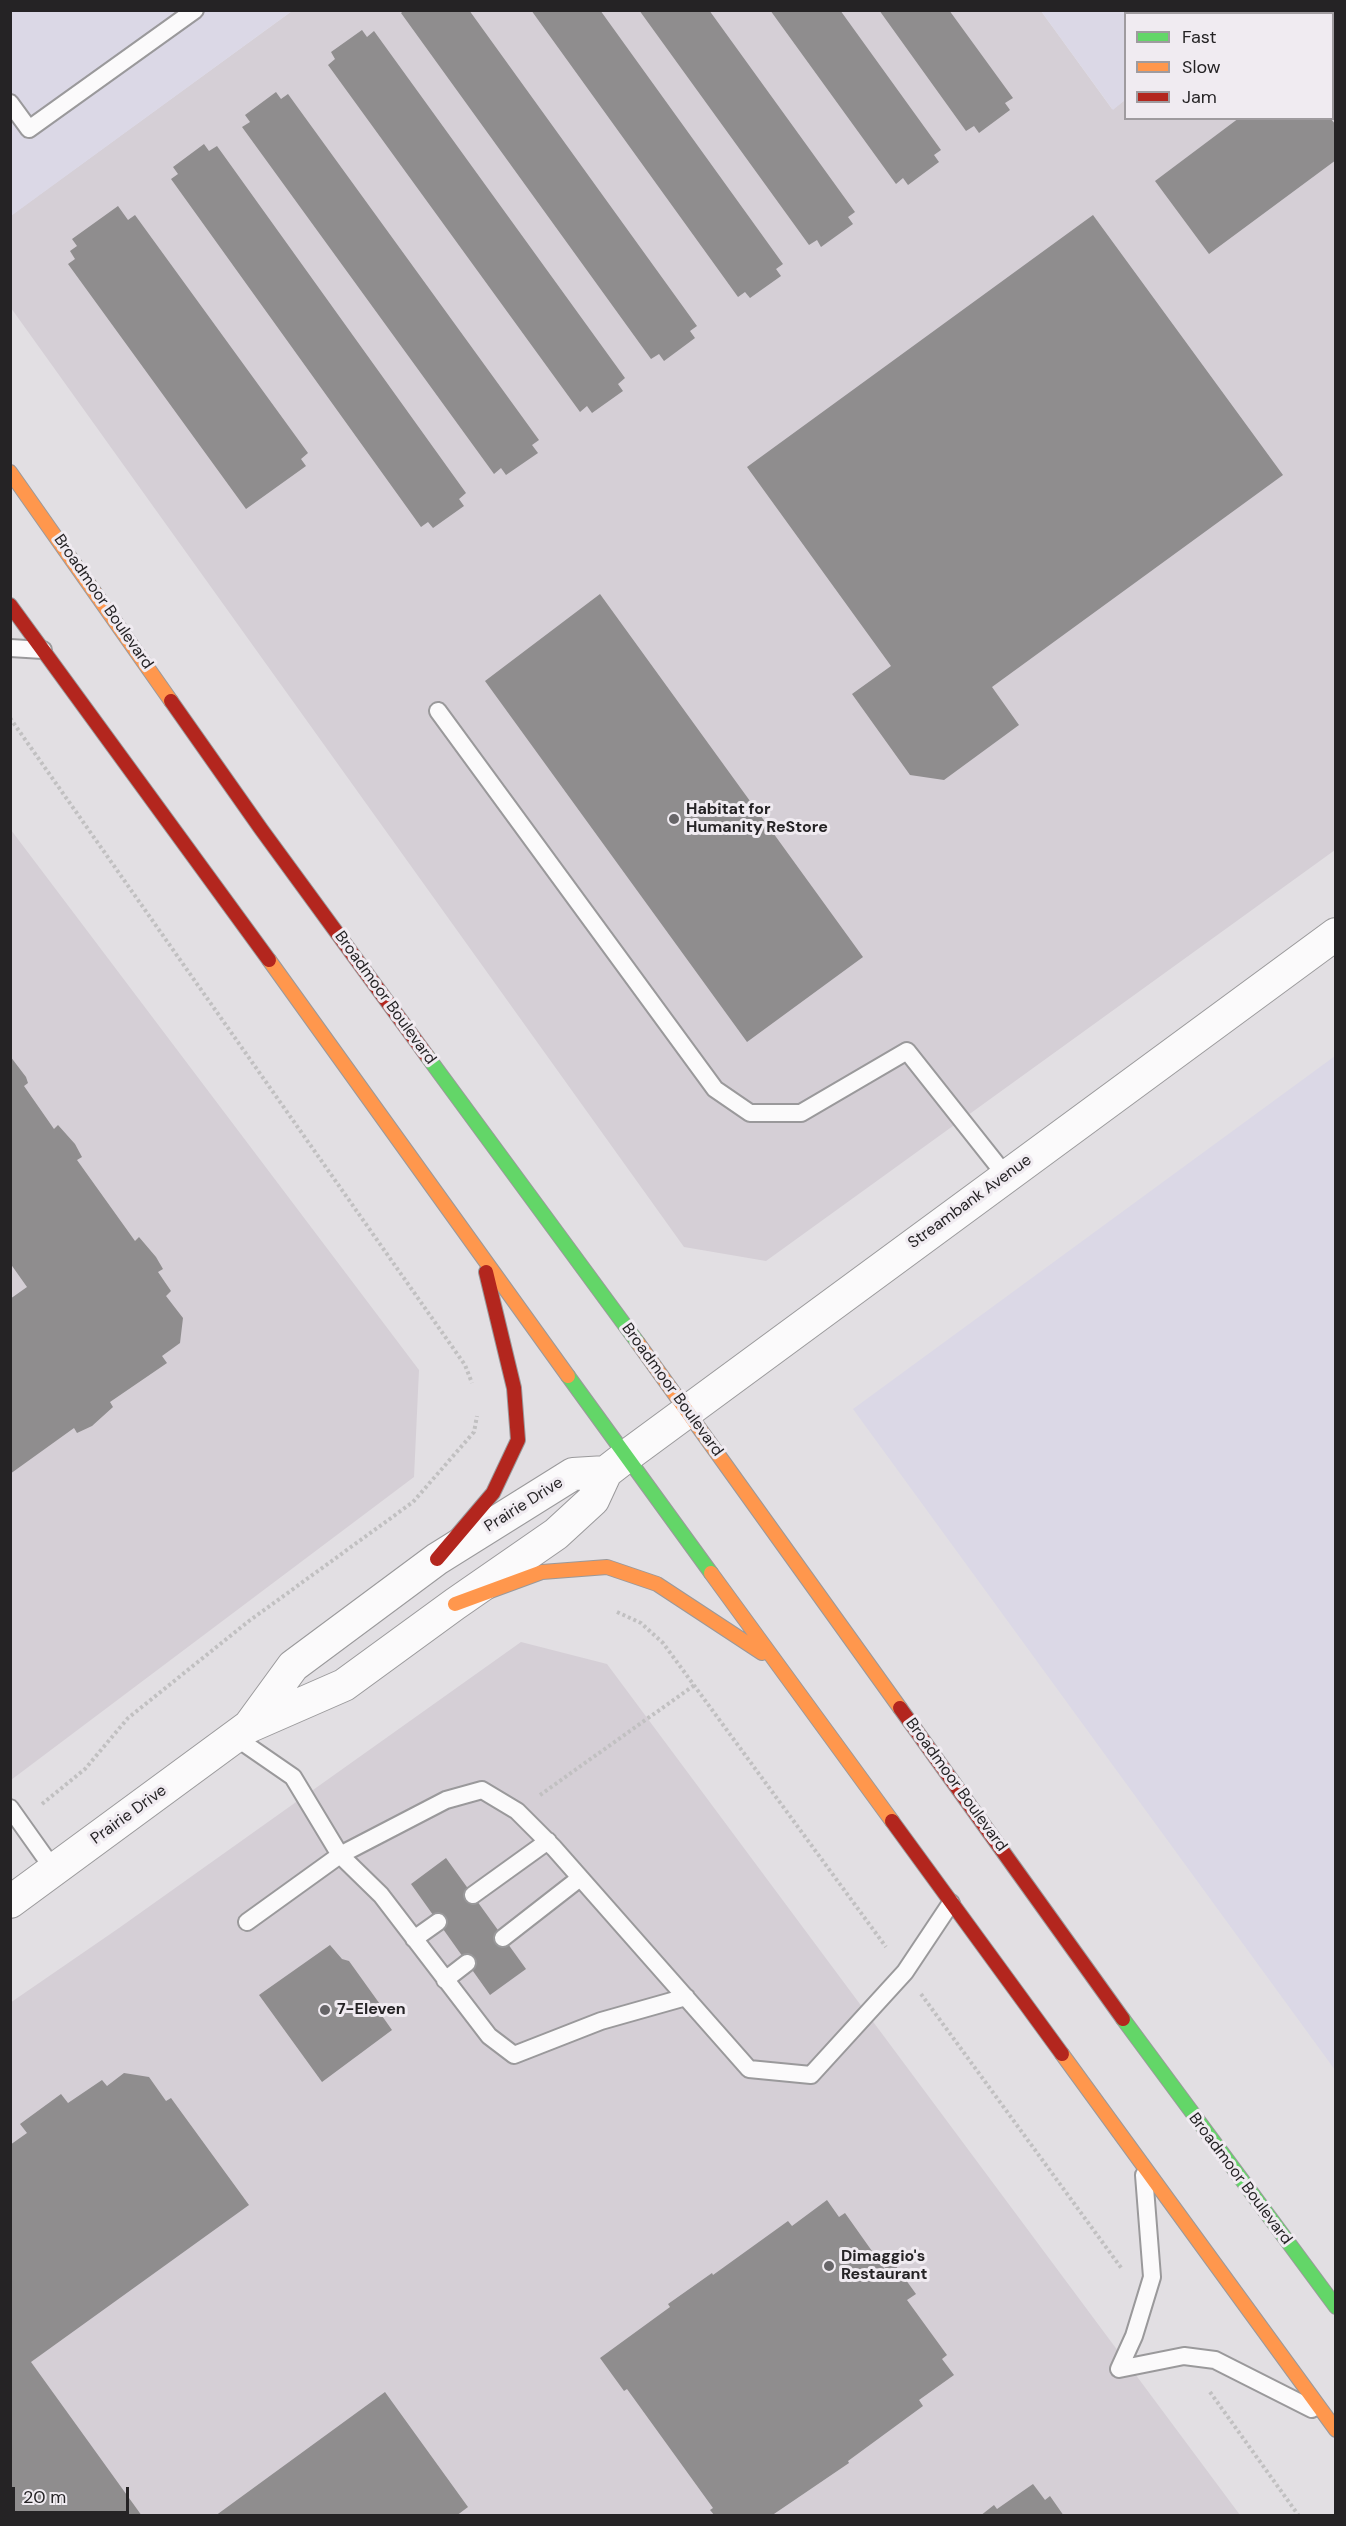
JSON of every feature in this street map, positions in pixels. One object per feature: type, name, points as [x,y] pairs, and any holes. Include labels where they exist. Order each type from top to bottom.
[{"type":"main road","name":"Broadmoor Boulevard","points":[[10,472],[261,829],[687,1410],[1150,2058],[1335,2307]]},
{"type":"main road","points":[[10,604],[170,822],[482,1258],[617,1463],[781,1665],[951,1904],[1335,2430]]},
{"type":"main road","points":[[437,1559],[493,1492],[518,1440],[514,1388],[482,1258]]},
{"type":"main road","points":[[454,1604],[542,1572],[607,1567],[657,1584],[781,1665]]},
{"type":"street","name":"Streambank Avenue","points":[[617,1463],[1335,934]]},
{"type":"street","name":"Prairie Drive","points":[[242,1732],[293,1666],[437,1559],[573,1474],[617,1463]]},
{"type":"street","name":"Prairie Drive","points":[[10,1902],[242,1732],[344,1685],[454,1604],[556,1534],[593,1500],[617,1463]]},
{"type":"lane","points":[[10,103],[29,129],[195,10]]},
{"type":"lane","points":[[10,648],[43,650]]},
{"type":"lane","points":[[438,711],[715,1089],[750,1113],[801,1113],[907,1051],[1006,1176]]},
{"type":"lane","points":[[242,1732],[293,1778],[340,1855],[381,1895],[489,2036],[514,2055],[602,2021],[686,1997]]},
{"type":"lane","points":[[247,1922],[340,1855],[446,1800],[482,1790],[517,1811],[548,1841],[749,2069],[810,2075],[905,1972],[951,1904]]},
{"type":"lane","points":[[16,1815],[54,1870]]},
{"type":"lane","points":[[472,1895],[548,1841]]},
{"type":"lane","points":[[503,1938],[580,1878]]},
{"type":"lane","points":[[414,1939],[438,1922]]},
{"type":"lane","points":[[446,1980],[467,1963]]},
{"type":"lane","points":[[1144,2166],[1152,2277],[1134,2336],[1119,2369],[1184,2356],[1215,2360],[1325,2415]]},
{"type":"path","points":[[10,718],[465,1365],[476,1393]]},
{"type":"path","points":[[16,1815],[85,1769],[128,1718],[249,1621],[413,1502],[474,1432],[477,1412]]},
{"type":"path","points":[[614,1611],[641,1623],[663,1643],[696,1684],[877,1934]]},
{"type":"path","points":[[517,1811],[696,1684]]},
{"type":"path","points":[[929,2005],[1128,2277]]},
{"type":"path","points":[[1209,2391],[1299,2516]]},
{"type":"shaded area","points":[[1252,10],[1335,11],[1335,850],[766,1261],[684,1247],[11,308],[10,216],[292,11],[1041,11],[1112,109],[1124,101],[1124,120],[1334,120],[1334,12],[1249,12]]},
{"type":"shaded area","points":[[11,11],[292,11],[11,216]]},
{"type":"shaded area","points":[[1041,11],[1252,11],[1124,12],[1124,101],[1113,110]]},
{"type":"shaded area","points":[[11,830],[419,1370],[414,1477],[11,1780]]},
{"type":"shaded area","points":[[1335,1056],[1335,2070],[853,1409]]},
{"type":"shaded area","points":[[521,1642],[607,1664],[1240,2515],[11,2515],[10,2003]]},
{"type":"building","points":[[404,10],[469,10],[697,326],[690,331],[695,338],[664,361],[659,354],[651,359],[401,13]]},
{"type":"building","points":[[531,10],[600,10],[783,264],[776,269],[781,276],[750,298],[745,292],[738,297]]},
{"type":"building","points":[[639,10],[709,10],[855,212],[848,217],[853,224],[821,247],[817,240],[809,245]]},
{"type":"building","points":[[770,10],[840,10],[941,150],[934,155],[939,162],[908,185],[903,178],[896,184]]},
{"type":"building","points":[[879,10],[949,10],[1013,98],[1005,103],[1010,110],[979,133],[974,126],[966,131]]},
{"type":"building","points":[[362,30],[367,37],[374,31],[625,378],[618,384],[623,391],[592,413],[587,406],[580,412],[328,65],[335,59],[331,52]]},
{"type":"building","points":[[276,92],[281,99],[288,94],[539,440],[532,445],[538,453],[506,475],[501,468],[494,474],[242,127],[250,122],[245,115]]},
{"type":"building","points":[[1236,120],[1332,120],[1336,125],[1336,160],[1209,254],[1155,181]]},
{"type":"building","points":[[204,144],[209,151],[217,146],[466,493],[459,499],[464,506],[433,528],[428,522],[421,527],[171,179],[178,174],[173,167]]},
{"type":"building","points":[[118,206],[128,220],[135,215],[308,453],[301,459],[306,466],[246,509],[68,264],[75,259],[70,251],[77,246],[72,239]]},
{"type":"building","points":[[1093,215],[1283,475],[992,687],[1019,725],[944,780],[910,775],[852,694],[891,666],[747,467]]},
{"type":"building","name":"Habitat for Humanity ReStore","points":[[600,594],[863,957],[747,1042],[485,681]]},
{"type":"building","points":[[10,1056],[26,1077],[28,1083],[24,1086],[54,1129],[58,1125],[75,1144],[82,1157],[77,1160],[135,1241],[139,1237],[156,1257],[163,1269],[158,1272],[171,1291],[166,1296],[183,1318],[180,1343],[162,1356],[167,1363],[110,1402],[113,1407],[92,1426],[77,1433],[74,1428],[10,1474],[10,1299],[27,1287],[10,1263]]},
{"type":"building","points":[[446,1858],[526,1969],[490,1995],[411,1884]]},
{"type":"building","name":"7-Eleven","points":[[330,1945],[342,1959],[349,1961],[382,2007],[380,2013],[392,2030],[322,2082],[259,1995]]},
{"type":"building","points":[[124,2073],[149,2077],[166,2101],[171,2098],[249,2205],[31,2362],[142,2516],[10,2516],[10,2145],[27,2133],[20,2124],[61,2094],[68,2103],[102,2080],[107,2086]]},
{"type":"building","points":[[827,2200],[839,2217],[845,2213],[884,2268],[893,2262],[916,2294],[907,2300],[947,2355],[942,2359],[954,2375],[919,2400],[923,2406],[848,2461],[849,2463],[771,2516],[715,2516],[710,2510],[713,2508],[627,2389],[624,2391],[600,2358],[670,2307],[668,2304],[712,2273],[713,2275],[788,2221],[792,2226]]},
{"type":"building","points":[[385,2392],[468,2507],[456,2516],[215,2516]]},
{"type":"building","points":[[1033,2484],[1045,2500],[1050,2496],[1064,2516],[980,2516],[994,2505],[997,2509]]},
{"type":"traffic: fast","points":[[427,1056],[638,1343]]},
{"type":"traffic: fast","points":[[568,1376],[711,1573]]},
{"type":"traffic: fast","points":[[1123,2019],[1336,2307]]},
{"type":"traffic: slow","points":[[10,472],[171,701]]},
{"type":"traffic: slow","points":[[269,960],[568,1376]]},
{"type":"traffic: slow","points":[[638,1343],[900,1708]]},
{"type":"traffic: slow","points":[[455,1604],[542,1572],[607,1567],[657,1584],[762,1653]]},
{"type":"traffic: slow","points":[[711,1573],[892,1821]]},
{"type":"traffic: slow","points":[[1062,2054],[1336,2430]]},
{"type":"traffic: jam","points":[[10,605],[269,960]]},
{"type":"traffic: jam","points":[[171,701],[261,829],[427,1056]]},
{"type":"traffic: jam","points":[[437,1559],[493,1493],[518,1440],[514,1388],[486,1272]]},
{"type":"traffic: jam","points":[[900,1708],[1123,2019]]},
{"type":"traffic: jam","points":[[892,1821],[1062,2054]]},
{"type":"place","name":"Habitat for Humanity ReStore","points":[[674,819]]},
{"type":"place","name":"7-Eleven","points":[[325,2010]]},
{"type":"place","name":"Dimaggio's Restaurant","points":[[829,2266]]}]
